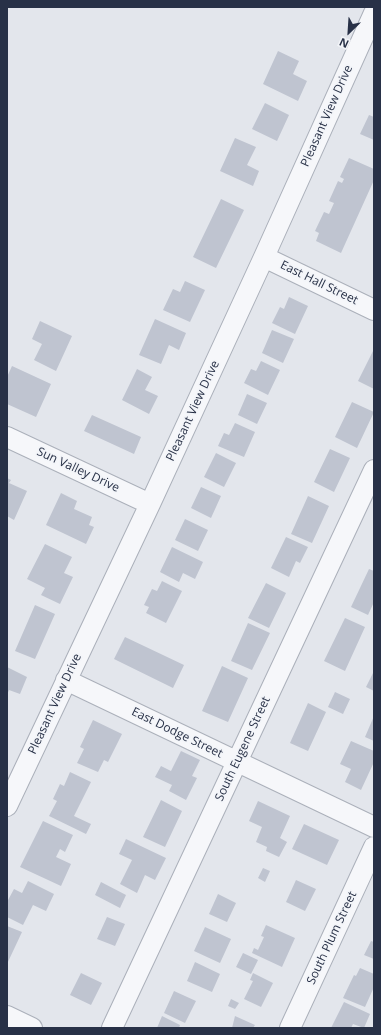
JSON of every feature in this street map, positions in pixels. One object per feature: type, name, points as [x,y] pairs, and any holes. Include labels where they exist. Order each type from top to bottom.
[{"type":"street","name":"Pleasant View Drive","points":[[7,806],[150,504],[374,13]]},
{"type":"street","name":"East Hall Street","points":[[264,257],[374,310]]},
{"type":"street","name":"Sun Valley Drive","points":[[7,437],[150,504]]},
{"type":"street","name":"South Eugene Street","points":[[112,1028],[374,470]]},
{"type":"street","name":"East Dodge Street","points":[[66,680],[374,827]]},
{"type":"street","name":"South Plum Street","points":[[290,1028],[374,847]]},
{"type":"street","points":[[7,1016],[32,1028]]},
{"type":"building","points":[[278,51],[299,61],[293,74],[307,81],[298,101],[263,84]]},
{"type":"building","points":[[265,103],[289,115],[277,141],[252,129]]},
{"type":"building","points":[[369,115],[374,117],[374,140],[360,134]]},
{"type":"building","points":[[235,138],[256,147],[247,165],[259,171],[253,186],[220,171]]},
{"type":"building","points":[[349,158],[374,169],[374,180],[341,253],[316,241],[319,233],[315,231],[324,212],[329,214],[334,203],[329,201],[338,181],[342,183],[344,179],[340,177]]},
{"type":"building","points":[[221,199],[244,210],[216,268],[193,257]]},
{"type":"building","points":[[185,281],[205,290],[190,322],[163,310],[173,289],[180,292]]},
{"type":"building","points":[[289,297],[308,306],[295,334],[272,323],[280,307],[284,309]]},
{"type":"building","points":[[155,319],[186,333],[179,350],[169,345],[161,364],[139,355]]},
{"type":"building","points":[[40,321],[72,336],[56,371],[34,360],[42,344],[32,339]]},
{"type":"building","points":[[272,330],[294,339],[283,363],[262,353]]},
{"type":"building","points":[[374,349],[374,389],[358,381]]},
{"type":"building","points":[[261,361],[280,370],[268,395],[244,383],[251,369],[256,371]]},
{"type":"building","points":[[12,366],[51,384],[36,417],[7,404],[7,377]]},
{"type":"building","points":[[137,369],[152,377],[145,390],[158,396],[149,414],[122,400]]},
{"type":"building","points":[[247,394],[267,403],[257,424],[238,415]]},
{"type":"building","points":[[352,402],[374,412],[357,448],[335,437]]},
{"type":"building","points":[[92,415],[141,437],[134,454],[84,431]]},
{"type":"building","points":[[235,423],[255,432],[244,457],[218,446],[224,433],[229,435]]},
{"type":"building","points":[[330,449],[350,458],[334,492],[314,482]]},
{"type":"building","points":[[216,453],[236,463],[224,487],[204,477]]},
{"type":"building","points":[[7,478],[11,480],[9,483],[27,491],[14,520],[7,516]]},
{"type":"building","points":[[201,487],[221,496],[211,518],[191,508]]},
{"type":"building","points":[[61,493],[77,501],[74,509],[92,517],[89,525],[94,527],[86,544],[46,525]]},
{"type":"building","points":[[308,496],[329,506],[312,543],[291,534]]},
{"type":"building","points":[[185,519],[208,530],[198,551],[175,540]]},
{"type":"building","points":[[286,537],[308,547],[300,563],[296,561],[289,577],[271,568]]},
{"type":"building","points":[[45,544],[72,557],[64,573],[73,577],[60,604],[41,595],[45,588],[27,579]]},
{"type":"building","points":[[172,547],[203,562],[195,579],[183,573],[179,582],[160,572]]},
{"type":"building","points":[[369,569],[374,571],[374,602],[368,615],[351,607]]},
{"type":"building","points":[[162,581],[182,591],[166,623],[146,613],[149,607],[144,605],[152,589],[157,591]]},
{"type":"building","points":[[266,583],[286,593],[269,628],[248,618]]},
{"type":"building","points":[[35,605],[55,614],[35,659],[15,651]]},
{"type":"building","points":[[345,618],[365,627],[345,671],[324,661]]},
{"type":"building","points":[[248,623],[270,633],[252,670],[231,661]]},
{"type":"building","points":[[125,637],[184,665],[173,688],[114,659]]},
{"type":"building","points":[[222,666],[248,678],[228,722],[202,711]]},
{"type":"building","points":[[7,667],[27,677],[20,694],[9,690],[7,695]]},
{"type":"building","points":[[374,671],[374,691],[366,687]]},
{"type":"building","points":[[335,692],[350,699],[343,714],[328,707]]},
{"type":"building","points":[[308,703],[326,712],[308,751],[290,743]]},
{"type":"building","points":[[374,716],[374,741],[365,737]]},
{"type":"building","points":[[93,720],[122,734],[108,762],[104,760],[98,772],[77,763],[84,749],[80,747]]},
{"type":"building","points":[[351,741],[374,751],[374,762],[361,790],[345,782],[351,769],[340,764]]},
{"type":"building","points":[[181,751],[200,760],[192,776],[197,778],[186,800],[169,791],[172,785],[155,777],[161,766],[171,771]]},
{"type":"building","points":[[70,772],[91,782],[74,816],[91,824],[86,834],[49,816],[57,801],[53,799],[60,784],[64,786]]},
{"type":"building","points":[[161,800],[182,811],[165,847],[143,837]]},
{"type":"building","points":[[258,801],[290,816],[280,838],[287,842],[279,857],[266,851],[267,847],[256,842],[262,827],[249,821]]},
{"type":"building","points":[[43,821],[73,835],[65,852],[60,849],[56,857],[71,864],[61,886],[20,867]]},
{"type":"building","points":[[304,824],[339,840],[327,865],[292,849]]},
{"type":"building","points":[[126,839],[166,858],[155,880],[145,875],[137,893],[120,884],[132,860],[119,854]]},
{"type":"building","points":[[263,868],[270,871],[265,882],[258,878]]},
{"type":"building","points":[[296,880],[316,889],[305,911],[286,902]]},
{"type":"building","points":[[28,881],[54,894],[46,911],[33,905],[23,925],[7,917],[7,902],[14,889],[22,893]]},
{"type":"building","points":[[101,882],[126,895],[120,908],[95,895]]},
{"type":"building","points":[[218,894],[236,903],[227,922],[209,914]]},
{"type":"building","points":[[107,917],[125,924],[115,946],[97,939]]},
{"type":"building","points":[[266,925],[295,938],[282,967],[252,953],[254,948],[258,950],[264,937],[261,936]]},
{"type":"building","points":[[7,926],[22,932],[7,964]]},
{"type":"building","points":[[205,927],[231,939],[220,963],[194,951]]},
{"type":"building","points":[[371,941],[374,942],[374,959],[364,955]]},
{"type":"building","points":[[243,953],[258,960],[251,974],[236,967]]},
{"type":"building","points":[[195,962],[220,974],[212,992],[187,981]]},
{"type":"building","points":[[360,968],[374,974],[374,987],[365,1007],[343,998],[354,975],[356,976]]},
{"type":"building","points":[[81,973],[102,983],[91,1005],[70,995]]},
{"type":"building","points":[[253,973],[273,983],[261,1007],[244,999],[253,981],[250,980]]},
{"type":"building","points":[[174,991],[196,1001],[185,1023],[164,1013]]},
{"type":"building","points":[[231,999],[239,1003],[235,1009],[228,1006]]},
{"type":"building","points":[[344,1002],[370,1014],[364,1028],[353,1024],[351,1028],[331,1028]]},
{"type":"building","points":[[162,1016],[180,1025],[179,1028],[157,1028]]},
{"type":"building","points":[[235,1016],[255,1025],[253,1028],[232,1028]]}]
